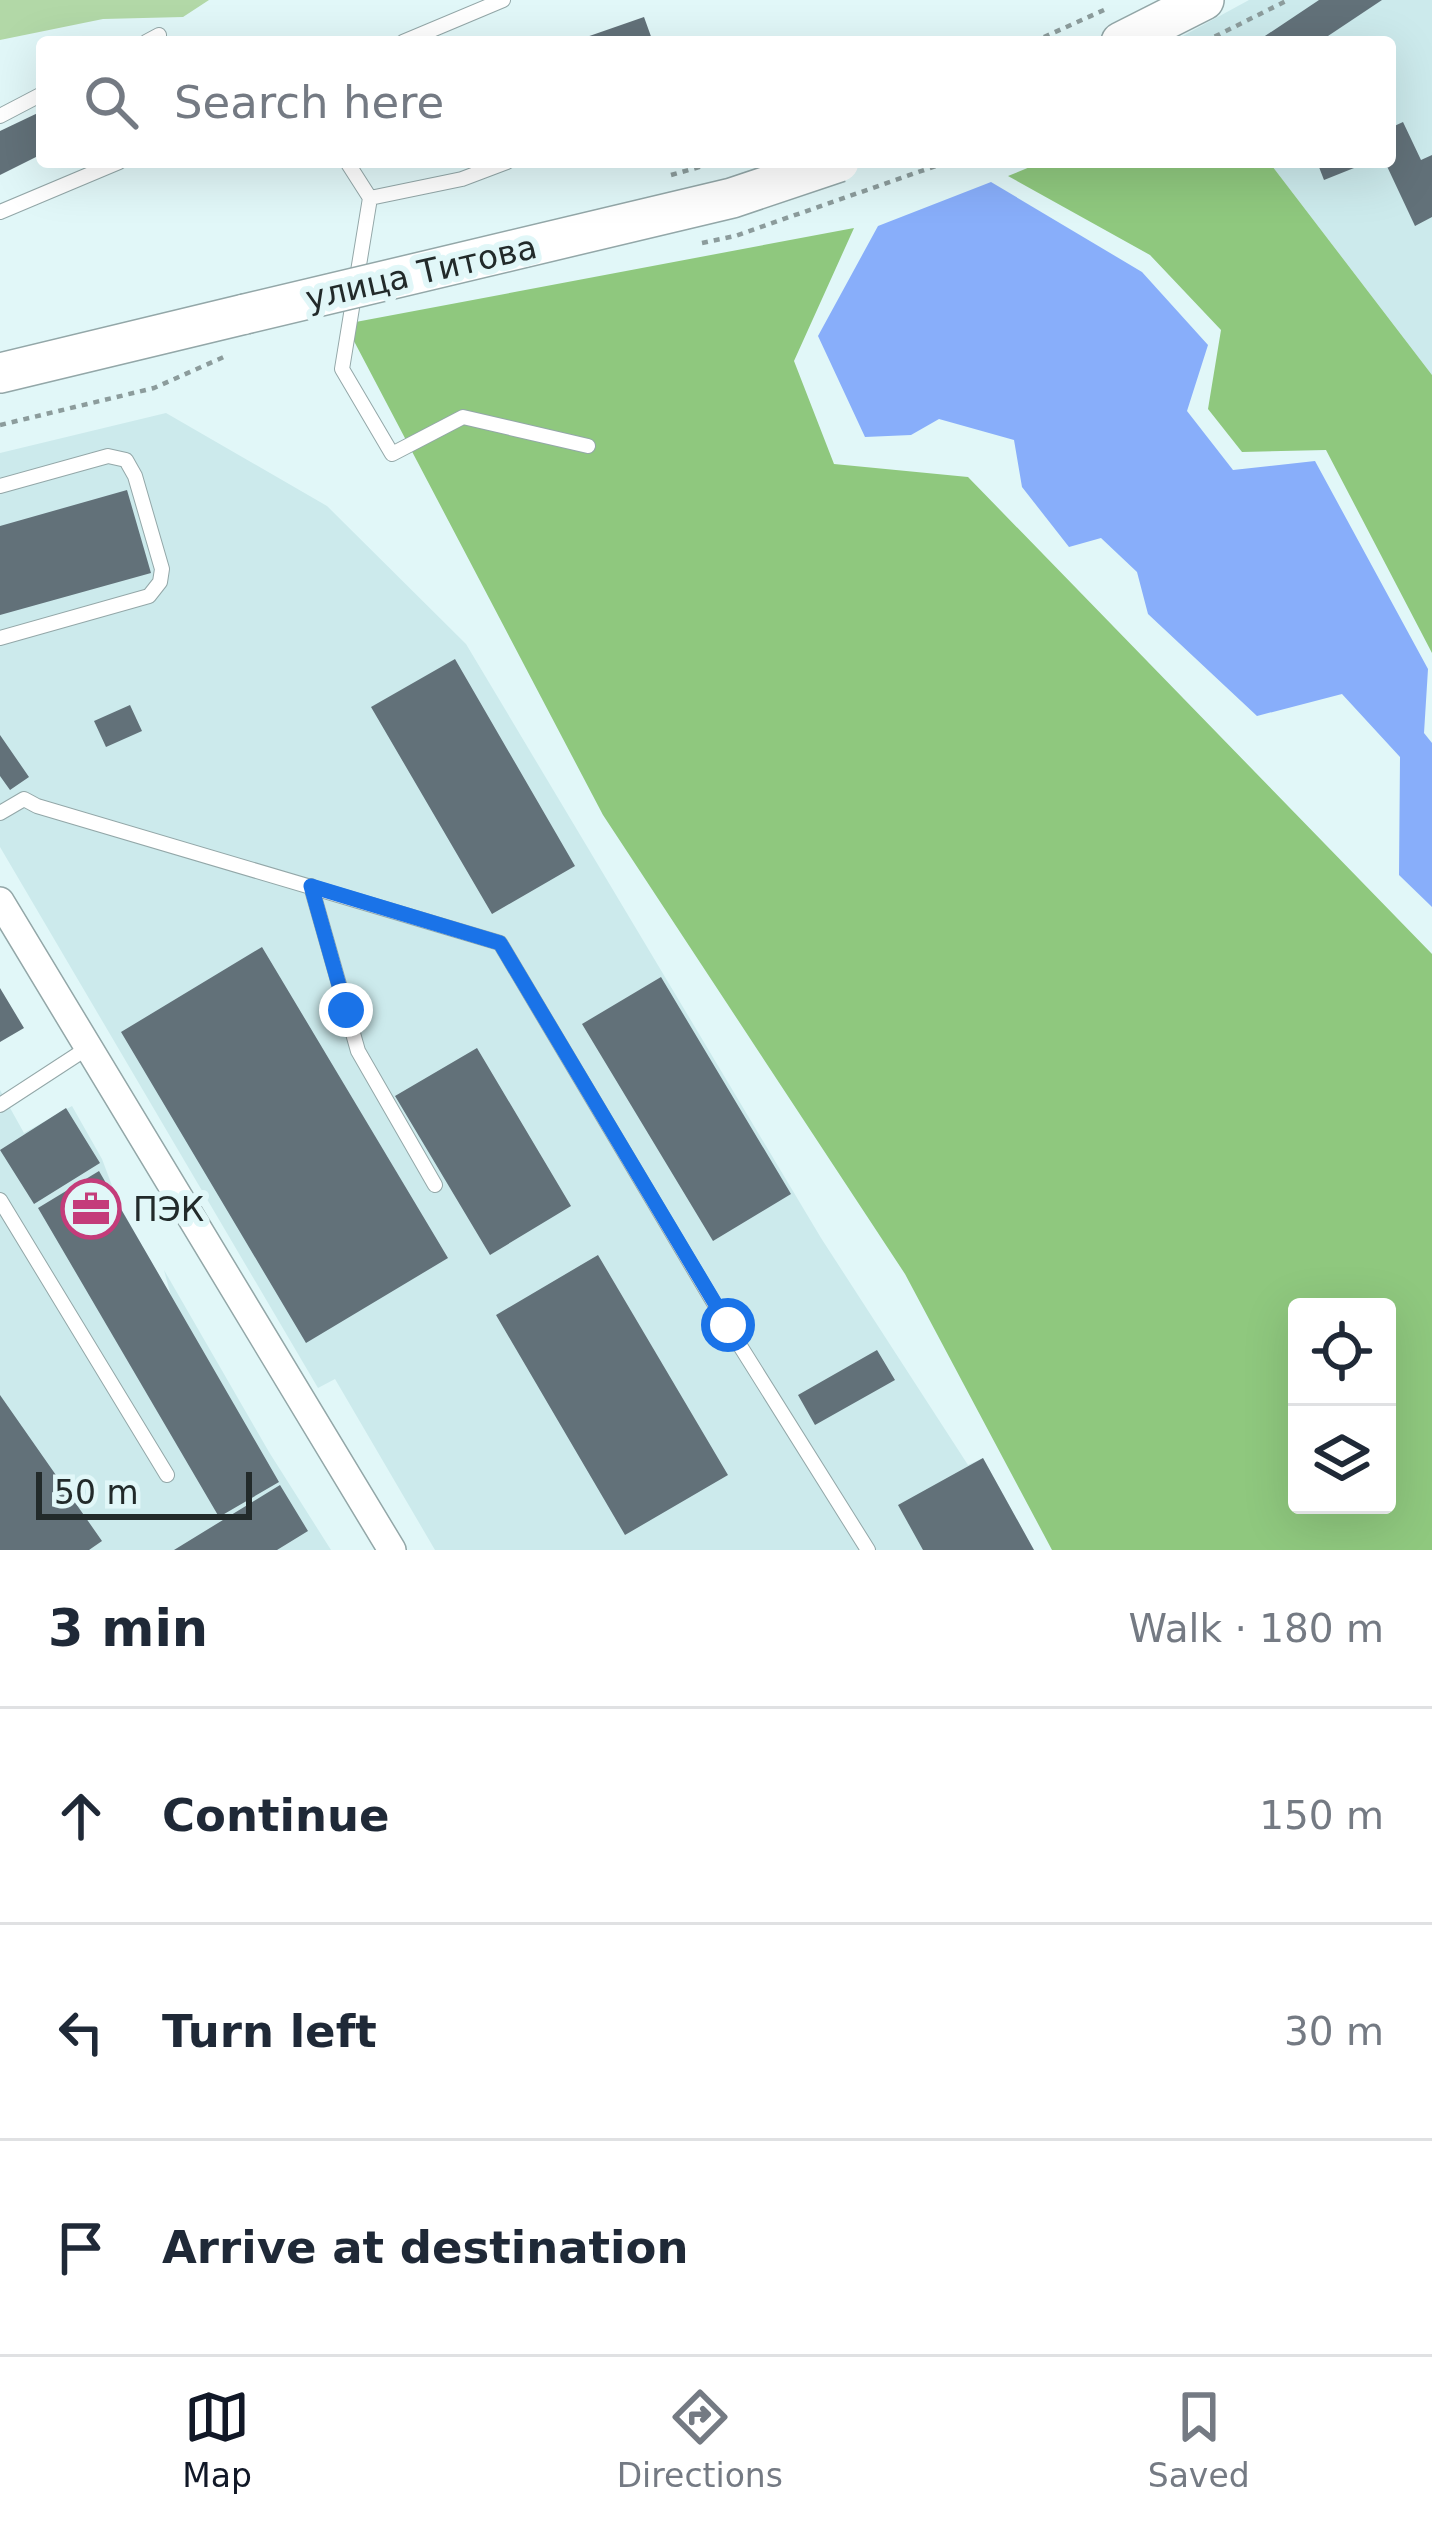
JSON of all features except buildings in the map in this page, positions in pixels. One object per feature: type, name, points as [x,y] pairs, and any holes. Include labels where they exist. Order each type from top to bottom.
[{"type":"main road","points":[[1113,26],[1204,0]]},
{"type":"main road","name":"улица Титова","points":[[0,373],[732,198],[821,168]]},
{"type":"street","points":[[0,902],[392,1550]]},
{"type":"lane","points":[[417,36],[503,0]]},
{"type":"lane","points":[[0,116],[36,97]]},
{"type":"lane","points":[[0,212],[104,168]]},
{"type":"lane","points":[[351,168],[370,197],[342,369],[392,454],[463,417],[588,446]]},
{"type":"lane","points":[[370,197],[462,179],[491,168]]},
{"type":"lane","points":[[0,486],[108,456],[126,460],[162,568],[160,582],[149,596],[0,638]]},
{"type":"lane","points":[[0,813],[24,799],[500,943],[868,1550]]},
{"type":"lane","points":[[311,886],[358,1051],[434,1185]]},
{"type":"lane","points":[[0,1105],[88,1047]]},
{"type":"lane","points":[[0,1200],[167,1475]]},
{"type":"path","points":[[1216,36],[1288,0]]},
{"type":"path","points":[[1063,36],[1113,26]]},
{"type":"path","points":[[0,425],[154,388],[233,352]]},
{"type":"shaded area","points":[[1249,0],[1432,0],[1432,375],[1274,168],[1396,168],[1396,36],[1183,36]]},
{"type":"shaded area","points":[[166,413],[327,506],[466,644],[821,1238],[968,1465],[983,1458],[1034,1550],[435,1550],[335,1379],[318,1388],[0,847],[0,453]]},
{"type":"shaded area","points":[[0,1090],[24,1133],[72,1106],[102,1159],[120,1207],[171,1296],[164,1270],[331,1550],[0,1550]]},
{"type":"green space","points":[[0,0],[209,0],[183,17],[103,19],[0,40]]},
{"type":"green space","points":[[1027,168],[1274,168],[1432,375],[1432,653],[1326,450],[1242,452],[1208,409],[1221,330],[1150,255],[1008,176]]},
{"type":"green space","points":[[854,228],[794,361],[834,464],[968,477],[1432,954],[1432,1550],[1052,1550],[905,1274],[603,815],[345,324]]},
{"type":"water","points":[[991,182],[1142,272],[1208,345],[1187,411],[1233,470],[1315,461],[1428,669],[1424,733],[1432,743],[1432,907],[1399,875],[1400,757],[1342,694],[1257,716],[1148,614],[1137,572],[1101,538],[1069,547],[1022,487],[1014,440],[939,419],[911,435],[865,437],[818,336],[878,226]]},
{"type":"place","name":"ПЭК","points":[[91,1209]]},
{"type":"route","points":[[346,1010],[311,886],[500,943],[728,1325]]}]
